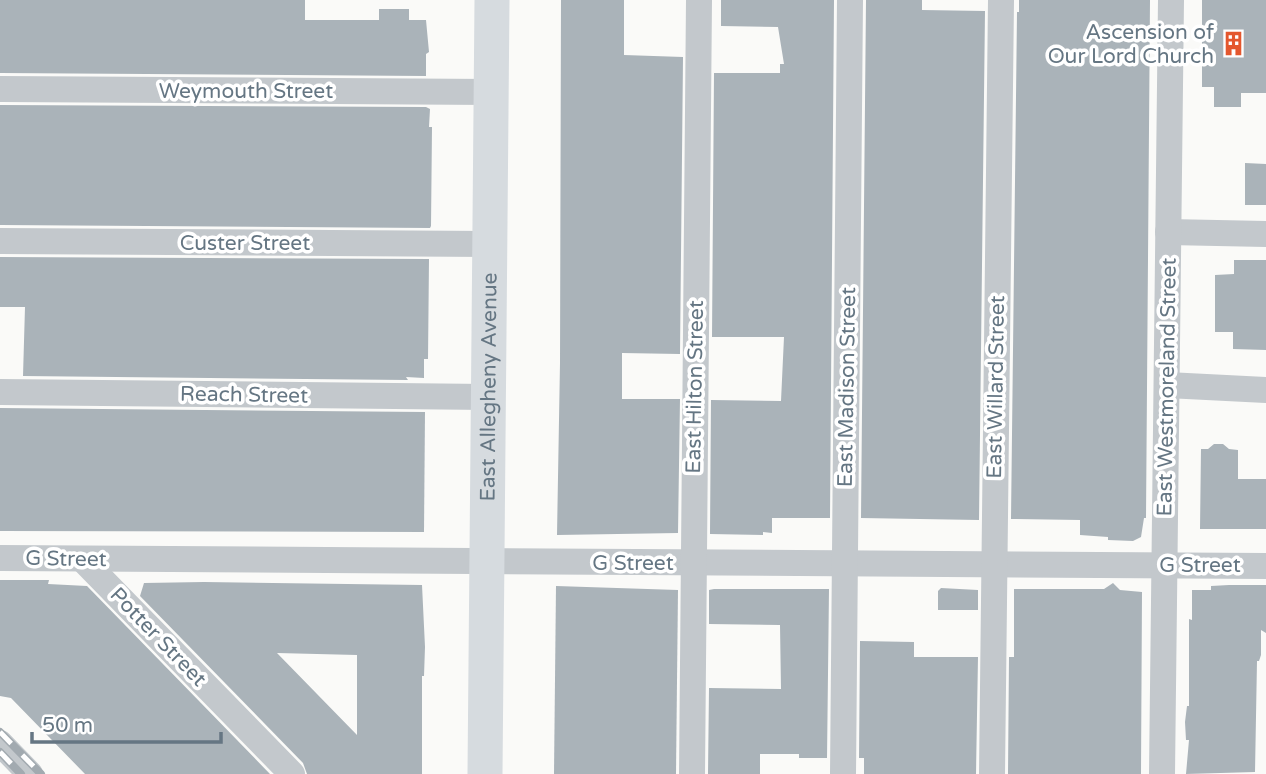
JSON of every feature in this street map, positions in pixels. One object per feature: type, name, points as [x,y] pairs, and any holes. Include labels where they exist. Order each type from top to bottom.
[{"type":"main road","name":"East Allegheny Avenue","points":[[485,774],[492,0]]},
{"type":"street","name":"East Hilton Street","points":[[691,774],[699,0]]},
{"type":"street","name":"East Madison Street","points":[[843,774],[850,0]]},
{"type":"street","name":"East Willard Street","points":[[992,774],[1001,0]]},
{"type":"street","name":"East Westmoreland Street","points":[[1162,774],[1171,0]]},
{"type":"street","name":"Weymouth Street","points":[[0,89],[492,92]]},
{"type":"street","points":[[1168,232],[1266,234]]},
{"type":"street","name":"Custer Street","points":[[0,242],[489,244]]},
{"type":"street","points":[[1167,385],[1266,390]]},
{"type":"street","name":"Reach Street","points":[[0,392],[488,397]]},
{"type":"street","name":"G Street","points":[[0,558],[1266,566]]},
{"type":"street","name":"Potter Street","points":[[82,560],[292,774]]},
{"type":"street","points":[[0,743],[30,774]]},
{"type":"building","points":[[0,0],[305,0],[305,20],[379,20],[379,9],[409,9],[409,20],[426,20],[429,52],[426,54],[426,76],[0,73]]},
{"type":"building","points":[[561,0],[624,0],[624,55],[683,57],[680,354],[622,353],[622,399],[680,399],[678,533],[557,535]]},
{"type":"building","points":[[721,0],[834,0],[830,518],[772,518],[772,533],[763,532],[763,535],[710,534],[711,400],[781,401],[784,337],[712,337],[714,73],[780,73],[780,64],[784,64],[778,27],[721,26]]},
{"type":"building","points":[[866,0],[922,0],[922,10],[985,11],[979,520],[861,518]]},
{"type":"building","points":[[1019,0],[1150,0],[1146,518],[1141,537],[1133,541],[1080,535],[1080,520],[1011,519]]},
{"type":"building","name":"Ascension of Our Lord Church","points":[[1202,0],[1266,0],[1266,93],[1241,93],[1241,107],[1214,107],[1214,87],[1202,87]]},
{"type":"building","points":[[0,105],[426,107],[430,109],[429,127],[432,127],[431,226],[0,225]]},
{"type":"building","points":[[1245,163],[1266,164],[1266,205],[1245,205]]},
{"type":"building","points":[[0,257],[429,259],[428,359],[424,359],[424,378],[23,376],[25,307],[0,307]]},
{"type":"building","points":[[1234,260],[1266,260],[1266,350],[1233,349],[1233,332],[1215,332],[1215,275],[1234,274]]},
{"type":"building","points":[[0,408],[425,412],[424,532],[0,531]]},
{"type":"building","points":[[1214,444],[1223,444],[1229,449],[1238,450],[1238,479],[1266,479],[1266,529],[1200,529],[1201,449],[1208,449]]},
{"type":"building","points":[[0,580],[49,580],[48,584],[87,586],[270,774],[85,774],[11,698],[0,696]]},
{"type":"building","points":[[144,583],[422,585],[425,647],[422,676],[422,774],[307,774],[303,763],[140,596]],"holes":[[[277,653],[357,655],[357,735]]]},
{"type":"building","points":[[1113,583],[1120,590],[1142,592],[1141,774],[1008,774],[1009,657],[1014,657],[1014,589],[1104,589]]},
{"type":"building","points":[[1266,585],[1266,633],[1261,630],[1261,655],[1257,661],[1255,772],[1186,774],[1189,740],[1186,740],[1185,722],[1189,706],[1189,619],[1192,620],[1192,590],[1211,590],[1211,586]]},
{"type":"building","points":[[556,586],[678,590],[676,774],[554,774]]},
{"type":"building","points":[[941,588],[978,590],[978,610],[938,610],[938,591]]},
{"type":"building","points":[[829,589],[827,758],[799,758],[799,754],[760,754],[760,774],[708,774],[709,688],[781,689],[780,625],[709,624],[709,590]]},
{"type":"building","points":[[860,641],[914,642],[914,657],[978,657],[976,774],[864,774],[864,758],[859,758]]},
{"type":"railway","points":[[0,732],[41,774]]},
{"type":"railway","points":[[0,752],[21,774]]},
{"type":"place","name":"Ascension of Our Lord Church","points":[[1234,44]]}]
